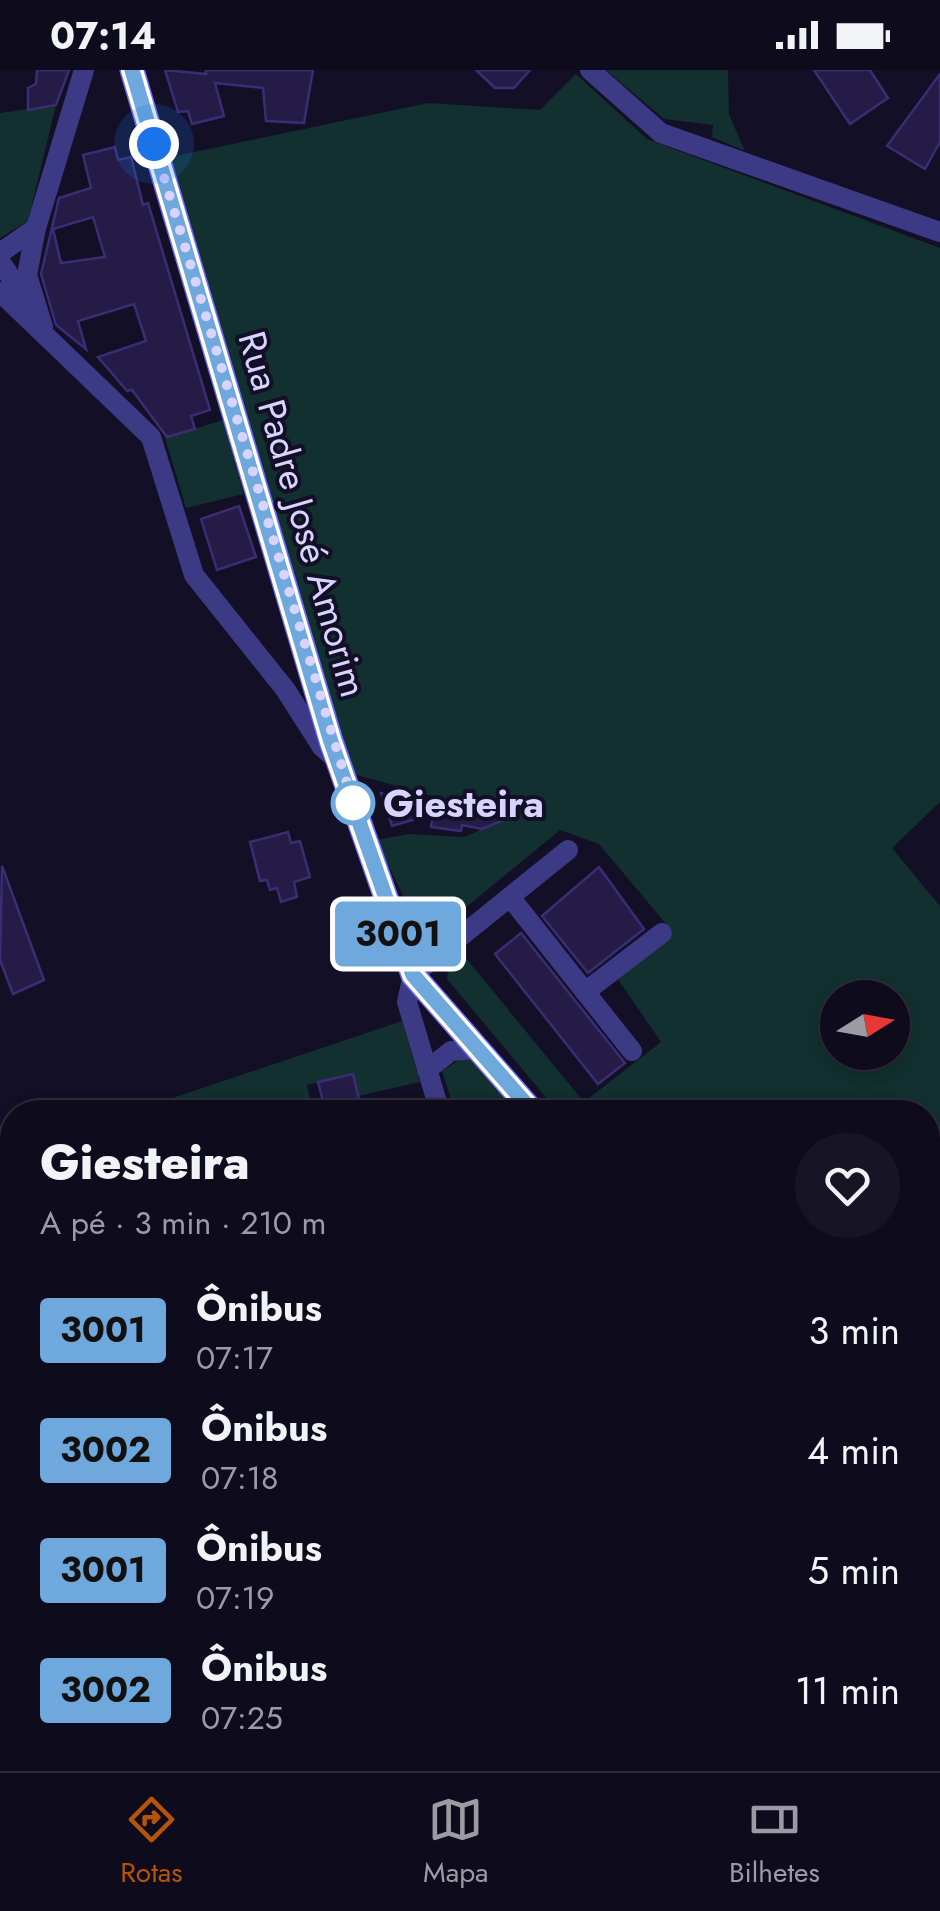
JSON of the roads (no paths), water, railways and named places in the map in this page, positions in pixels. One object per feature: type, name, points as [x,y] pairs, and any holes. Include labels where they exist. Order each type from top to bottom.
[{"type":"street","points":[[43,328],[27,274],[36,228],[84,70]]},
{"type":"street","name":"Rua Padre José Amorim","points":[[132,70],[338,762],[413,975]]},
{"type":"street","points":[[590,70],[661,133],[940,232]]},
{"type":"street","points":[[0,253],[36,228]]},
{"type":"street","points":[[0,261],[43,328]]},
{"type":"street","points":[[0,292],[43,328],[151,438],[194,576],[285,690],[315,738],[338,762]]},
{"type":"street","points":[[257,653],[283,669],[309,666]]},
{"type":"street","points":[[285,690],[296,696],[317,693]]},
{"type":"street","points":[[437,1100],[407,1002],[413,975],[568,850]]},
{"type":"street","points":[[510,897],[632,1051]]},
{"type":"street","points":[[585,992],[662,933]]},
{"type":"street","points":[[413,975],[522,1100]]},
{"type":"street","points":[[428,1070],[451,1051],[477,1049]]},
{"type":"place","name":"Giesteira","points":[[353,803]]}]
